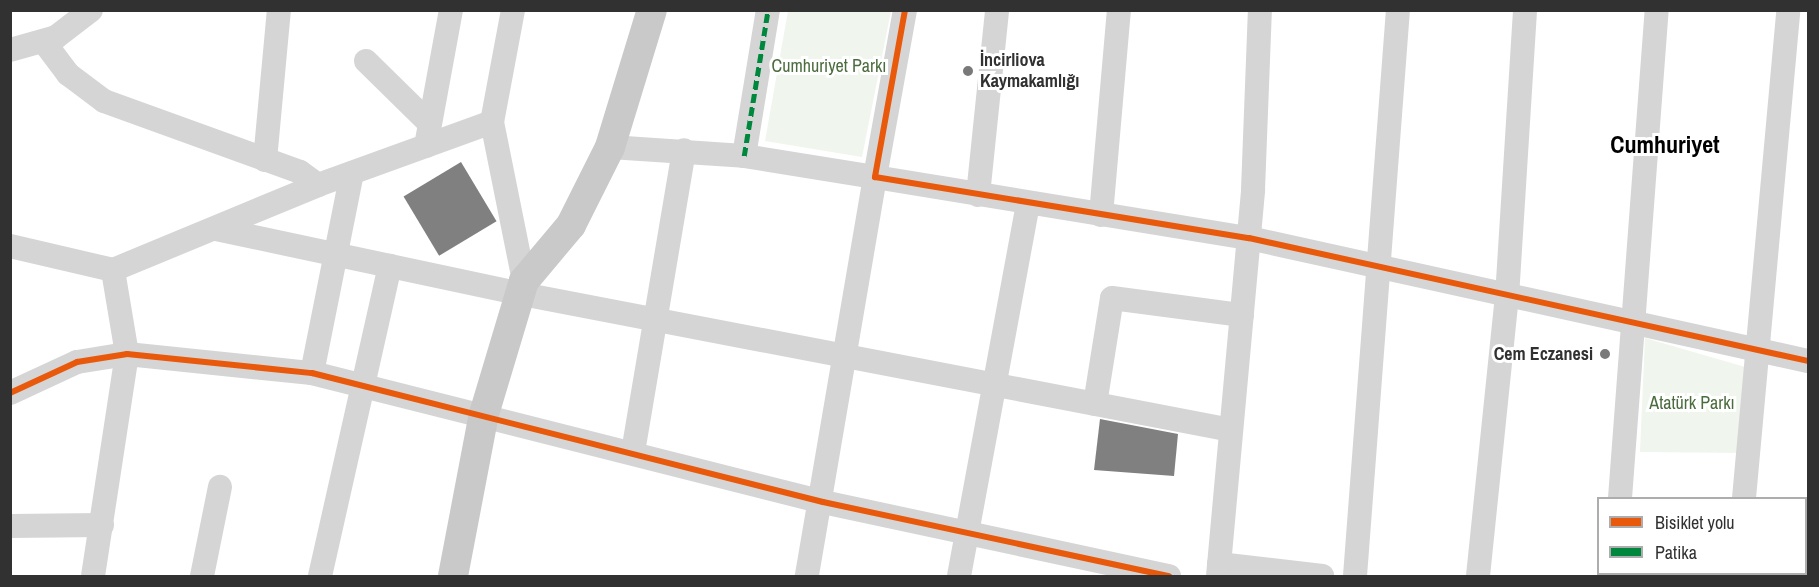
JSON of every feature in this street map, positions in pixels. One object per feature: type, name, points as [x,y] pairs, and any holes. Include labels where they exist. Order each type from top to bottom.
[{"type":"main road","points":[[453,576],[484,414],[523,288],[571,225],[610,147],[652,10]]},
{"type":"street","points":[[10,50],[44,42],[91,10]]},
{"type":"street","points":[[265,160],[279,10]]},
{"type":"street","points":[[426,146],[428,121],[452,10]]},
{"type":"street","points":[[513,10],[492,122],[523,288]]},
{"type":"street","points":[[744,156],[768,10]]},
{"type":"street","points":[[807,576],[824,502],[875,177],[905,10]]},
{"type":"street","points":[[978,195],[997,10]]},
{"type":"street","points":[[1101,214],[1119,10]]},
{"type":"street","points":[[1260,10],[1249,238],[1218,570],[1322,576]]},
{"type":"street","points":[[1355,576],[1398,10]]},
{"type":"street","points":[[1478,576],[1507,297],[1525,10]]},
{"type":"street","points":[[1620,497],[1657,10]]},
{"type":"street","points":[[1744,497],[1761,354],[1788,10]]},
{"type":"street","points":[[44,42],[68,74],[104,101],[308,175],[318,185]]},
{"type":"street","points":[[366,61],[428,121]]},
{"type":"street","points":[[10,246],[113,270],[318,185],[492,122]]},
{"type":"street","points":[[610,147],[684,150],[744,156],[1249,238],[1761,354],[1809,361]]},
{"type":"street","points":[[633,452],[684,150]]},
{"type":"street","points":[[312,373],[338,255],[352,173]]},
{"type":"street","points":[[959,576],[965,530],[1028,203]]},
{"type":"street","points":[[216,229],[390,266],[523,288],[657,320],[1231,430]]},
{"type":"street","points":[[320,576],[366,384],[390,266]]},
{"type":"street","points":[[93,576],[127,354],[113,270]]},
{"type":"street","points":[[1095,404],[1112,298],[1242,315]]},
{"type":"street","points":[[10,393],[77,362],[127,354],[312,373],[366,384],[824,502],[965,530],[1076,569],[1169,576]]},
{"type":"street","points":[[202,576],[220,487]]},
{"type":"street","points":[[10,526],[102,525]]},
{"type":"green space","name":"Cumhuriyet Parkı","points":[[788,11],[891,11],[862,157],[765,141]]},
{"type":"green space","name":"Atatürk Parkı","points":[[1645,338],[1759,371],[1748,453],[1640,452]]},
{"type":"building","points":[[461,162],[497,221],[439,256],[404,197]]},
{"type":"building","points":[[1100,419],[1178,434],[1174,476],[1094,470]]},
{"type":"marked path","points":[[744,156],[768,10]]},
{"type":"cycle path","points":[[905,10],[875,177],[1249,238],[1808,361]]},
{"type":"cycle path","points":[[10,393],[77,362],[127,354],[312,373],[823,502],[1169,576]]},
{"type":"place","name":"İncirliova Kaymakamlığı","points":[[968,71]]},
{"type":"place","name":"Cem Eczanesi","points":[[1605,354]]},
{"type":"district","name":"Cumhuriyet","points":[[1665,145]]}]
